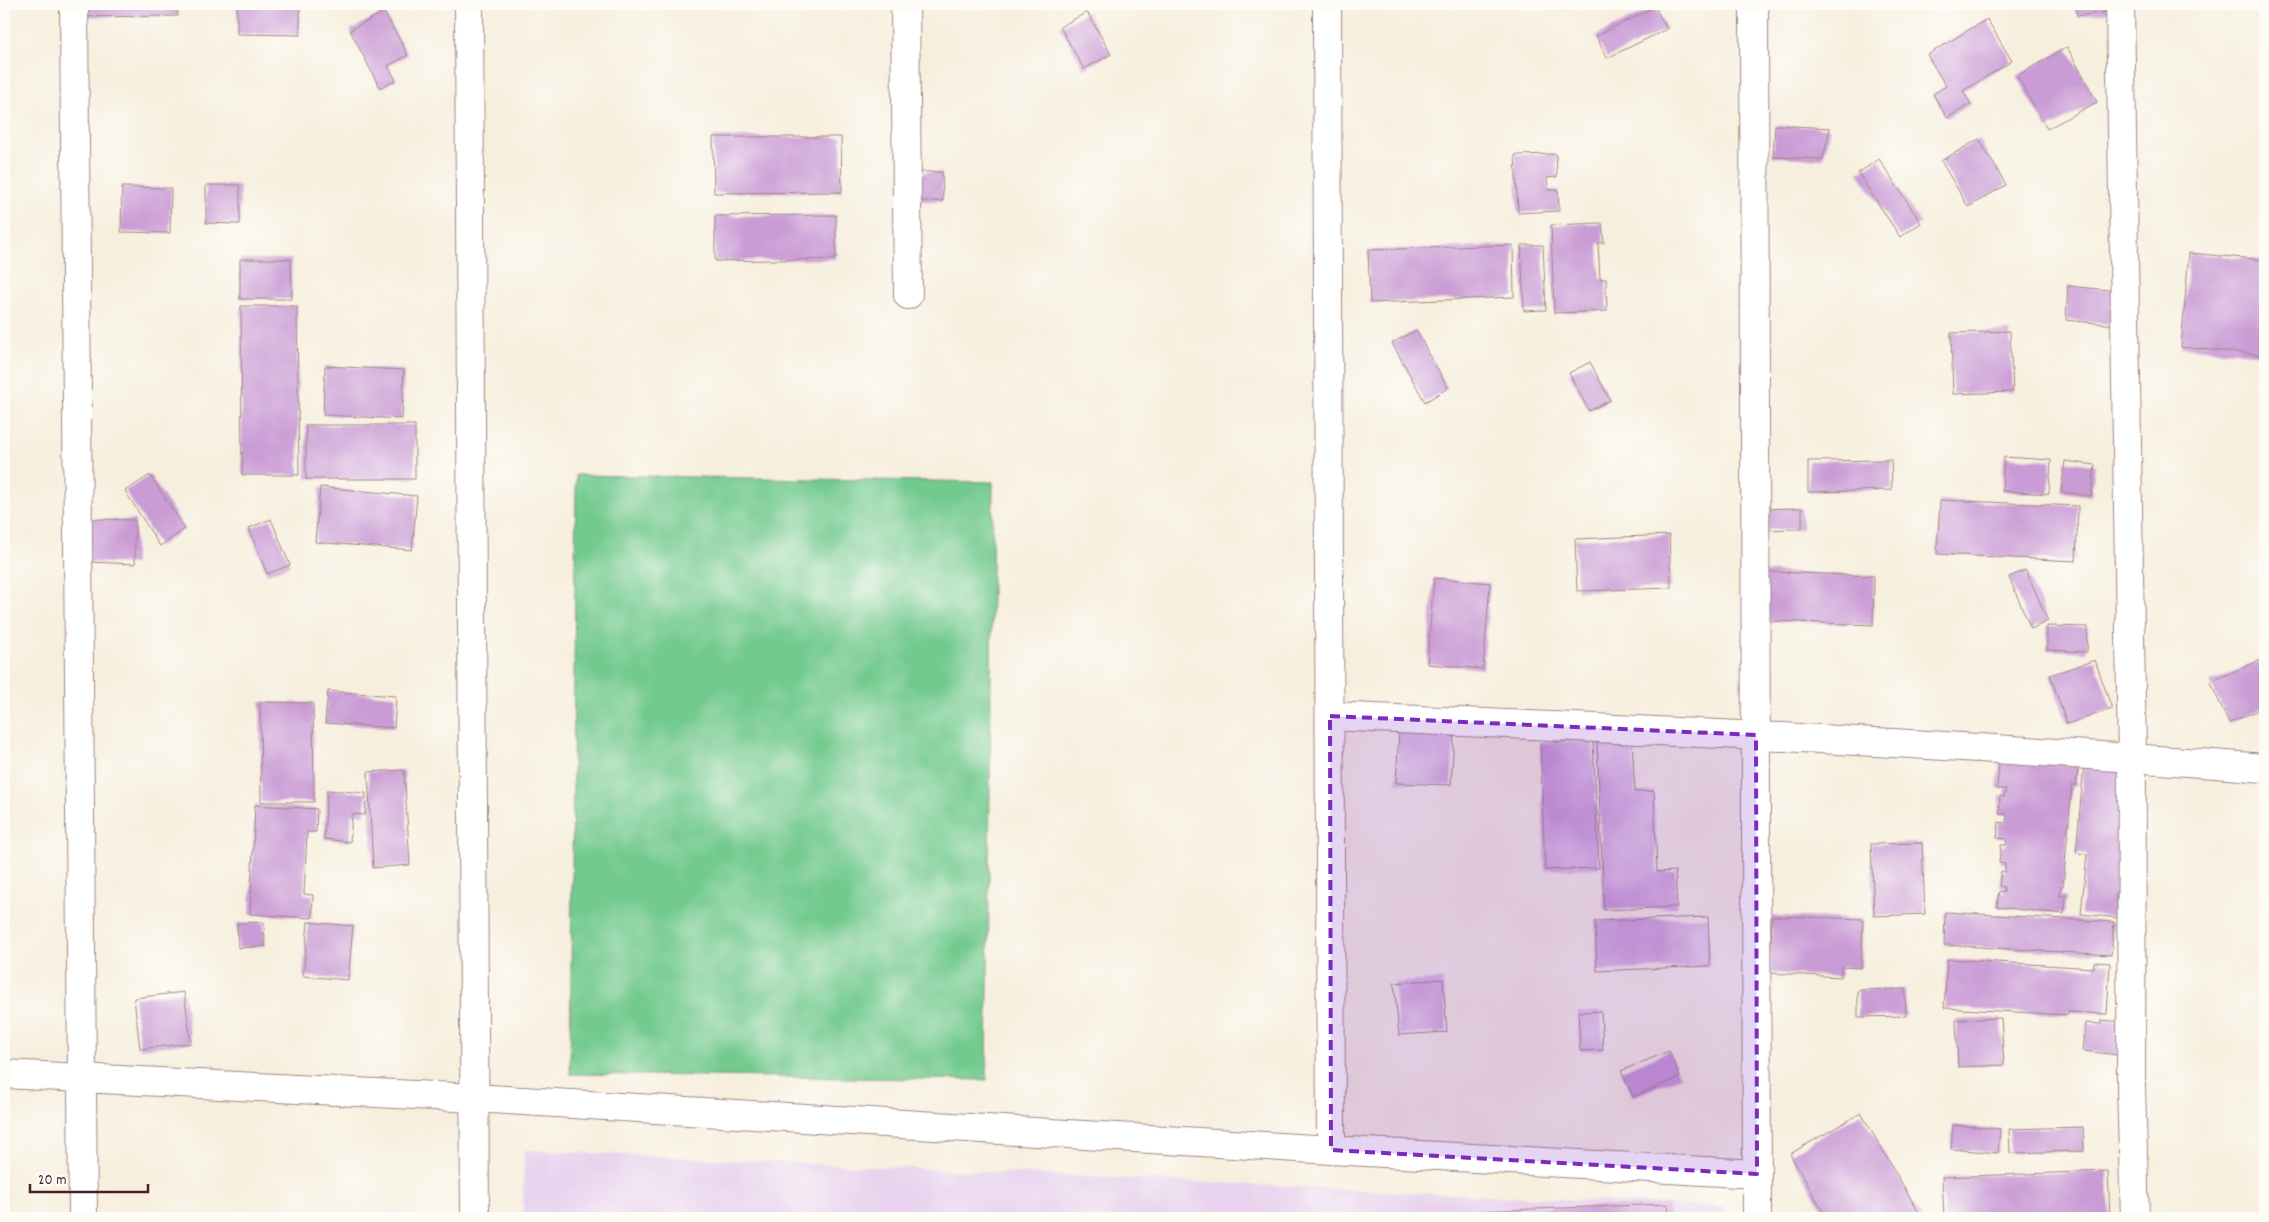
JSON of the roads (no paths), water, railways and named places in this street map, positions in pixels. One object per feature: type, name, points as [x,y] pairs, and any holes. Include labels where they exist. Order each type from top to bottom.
[{"type":"street","points":[[74,4],[84,1218]]},
{"type":"street","points":[[469,4],[474,1218]]},
{"type":"street","points":[[906,4],[908,295]]},
{"type":"street","points":[[1327,4],[1331,1150]]},
{"type":"street","points":[[1754,4],[1757,1218]]},
{"type":"street","points":[[2120,4],[2132,758],[2131,1087],[2135,1218]]},
{"type":"street","points":[[1330,716],[1756,735],[2265,768]]},
{"type":"street","points":[[4,1074],[474,1098],[1757,1174]]}]
